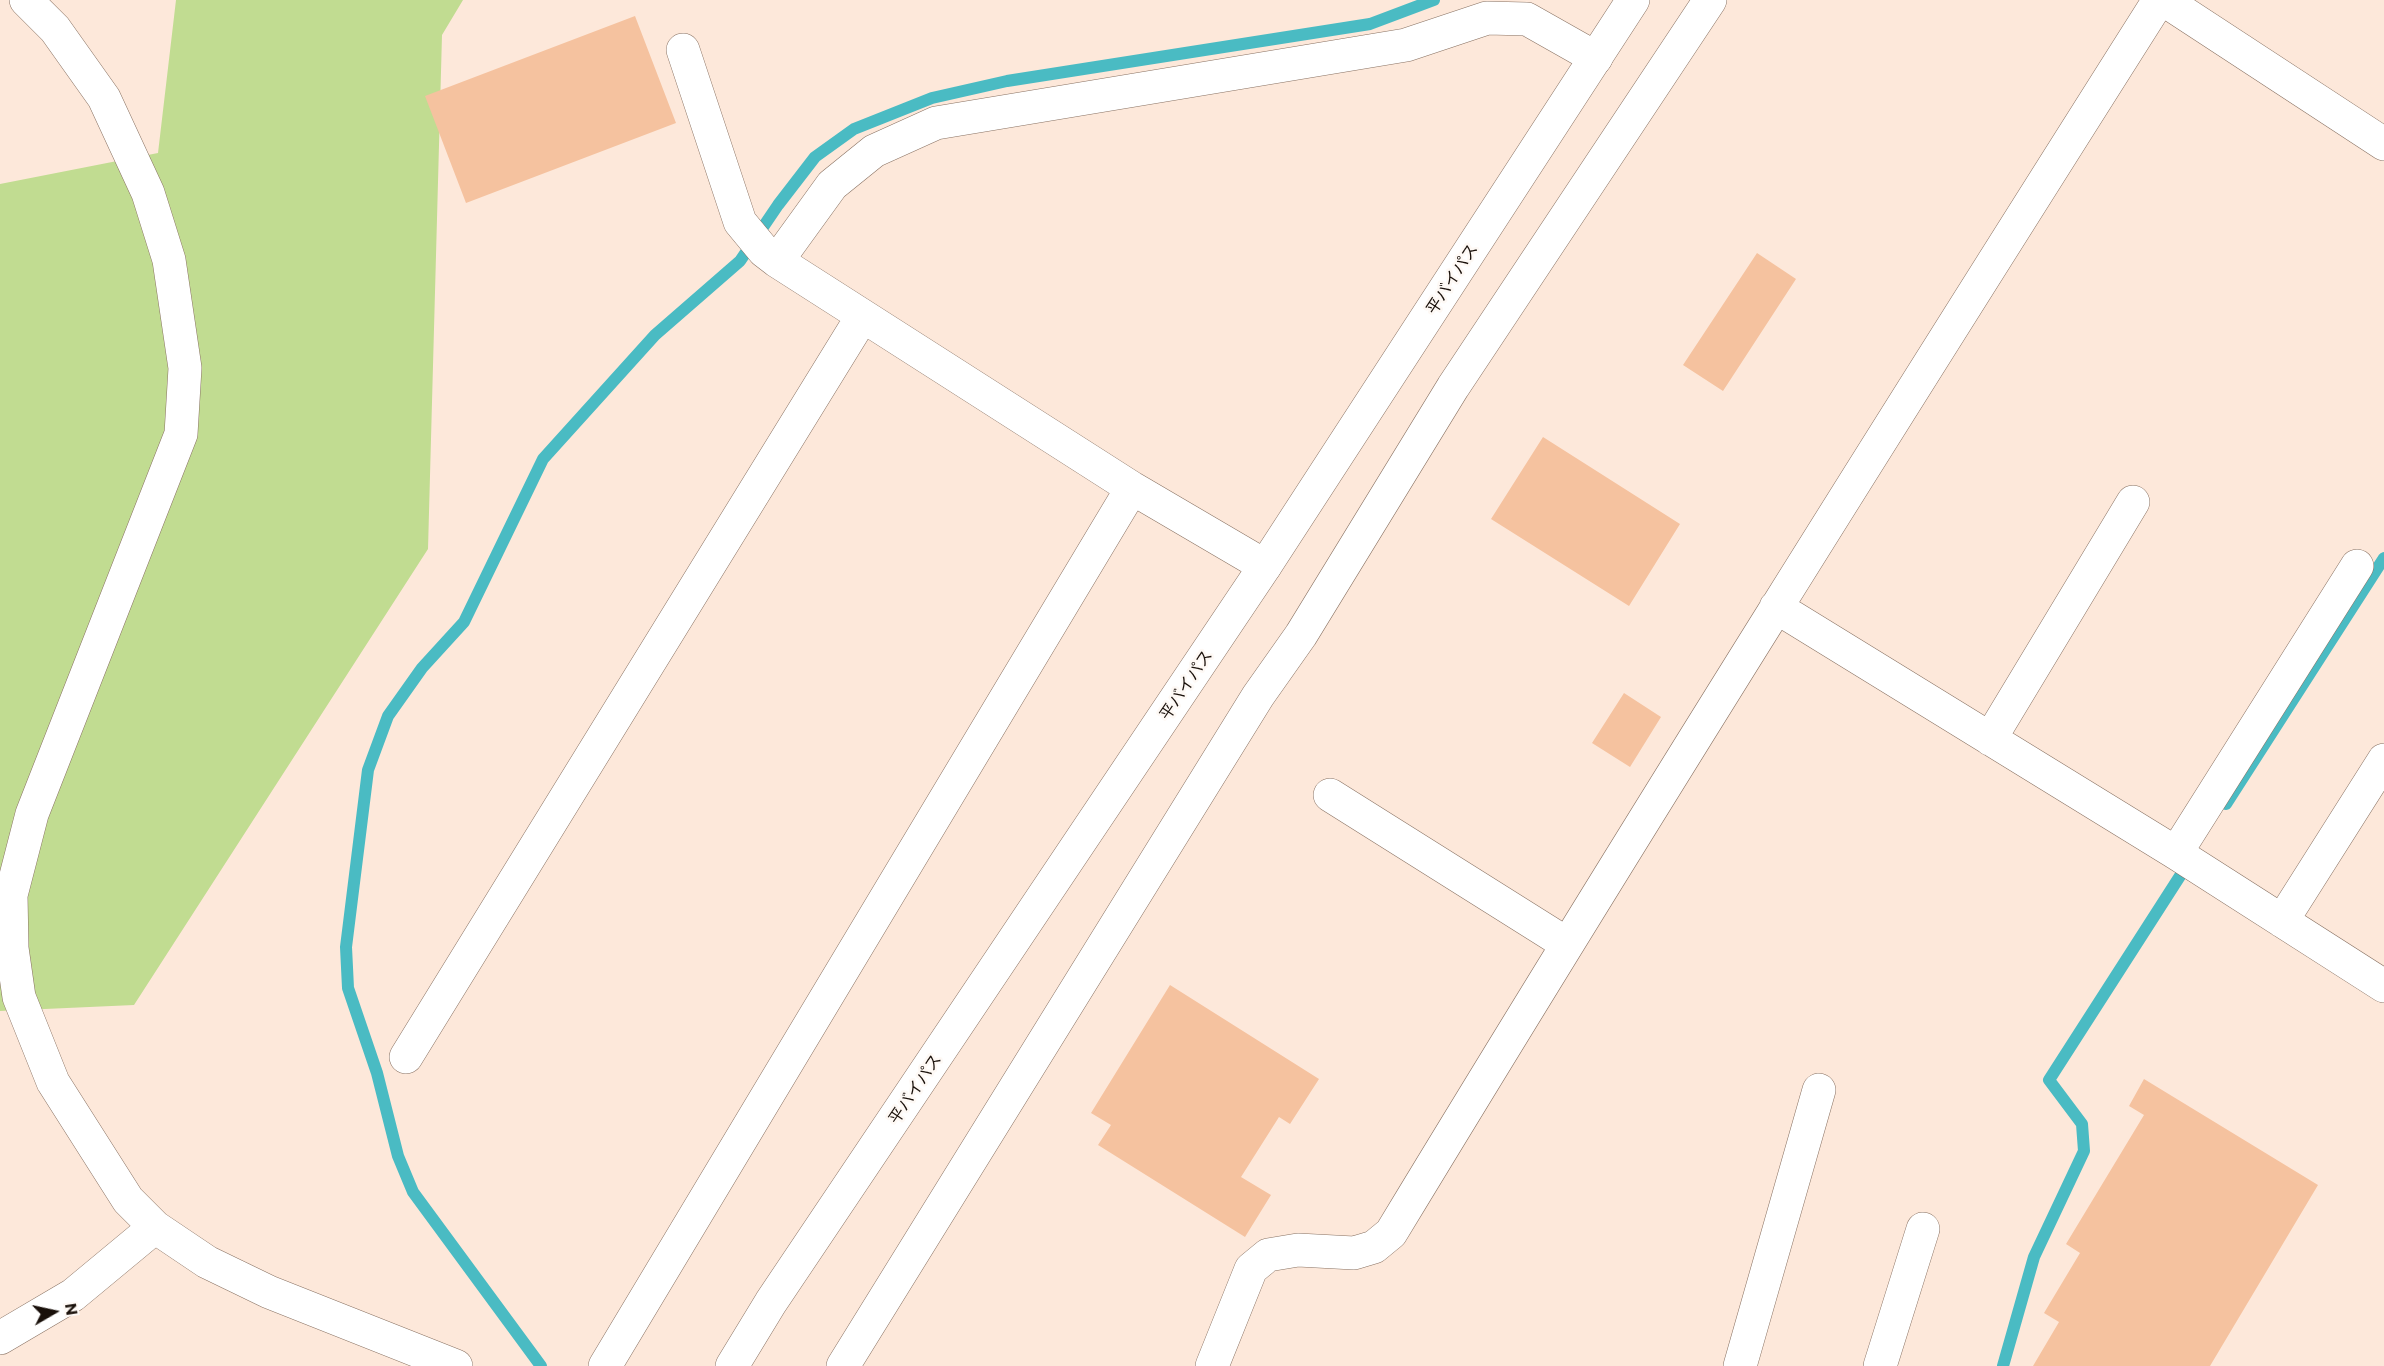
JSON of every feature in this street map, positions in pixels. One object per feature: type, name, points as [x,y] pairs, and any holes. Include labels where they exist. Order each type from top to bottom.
[{"type":"main road","points":[[26,0],[56,29],[104,98],[148,193],[169,260],[185,368],[181,434],[32,814],[11,895],[12,948],[20,997],[53,1082],[128,1200],[155,1227],[207,1262],[269,1292],[456,1366]]},
{"type":"main road","name":"平バイパス","points":[[732,1366],[771,1302],[1265,566],[1633,0]]},
{"type":"main road","points":[[843,1366],[1239,726],[1301,635],[1453,387],[1710,0]]},
{"type":"main road","points":[[1212,1366],[1251,1269],[1268,1255],[1298,1250],[1354,1253],[1374,1247],[1391,1233],[1566,944],[2159,0]]},
{"type":"main road","points":[[2164,0],[2384,144]]},
{"type":"main road","points":[[771,256],[831,185],[874,151],[936,123],[1406,45],[1487,18],[1527,19],[1596,57]]},
{"type":"main road","points":[[683,50],[740,222],[771,256],[862,317],[1132,488],[1265,566]]},
{"type":"main road","points":[[406,1057],[862,317]]},
{"type":"main road","points":[[605,1366],[1132,488]]},
{"type":"main road","points":[[1990,739],[2133,502]]},
{"type":"main road","points":[[2187,860],[2357,566]]},
{"type":"main road","points":[[1776,607],[2187,860],[2384,986]]},
{"type":"main road","points":[[2282,921],[2384,760]]},
{"type":"main road","points":[[1330,795],[1566,944]]},
{"type":"main road","points":[[1740,1366],[1819,1090]]},
{"type":"main road","points":[[0,1338],[73,1295],[155,1227]]},
{"type":"main road","points":[[1880,1366],[1923,1229]]},
{"type":"green space","points":[[176,0],[463,0],[442,35],[428,549],[134,1005],[0,1011],[0,184],[158,153]]},
{"type":"building","points":[[635,16],[676,123],[466,203],[425,96]]},
{"type":"building","points":[[1757,253],[1796,279],[1723,391],[1683,365]]},
{"type":"building","points":[[1543,437],[1680,524],[1629,606],[1491,519]]},
{"type":"building","points":[[1624,693],[1661,717],[1630,767],[1592,743]]},
{"type":"building","points":[[1170,985],[1319,1079],[1290,1124],[1279,1117],[1241,1177],[1271,1195],[1245,1237],[1098,1145],[1111,1125],[1091,1113]]},
{"type":"building","points":[[2144,1079],[2318,1185],[2210,1366],[2033,1366],[2059,1322],[2044,1313],[2080,1253],[2066,1244],[2144,1115],[2129,1106]]},
{"type":"waterway","points":[[541,1366],[413,1192],[398,1156],[377,1073],[348,988],[346,947],[368,770],[388,716],[422,668],[464,622],[543,459],[655,335],[740,261],[778,205],[815,157],[854,129],[932,98],[1007,81],[1370,24],[1434,0]]},
{"type":"waterway","points":[[2226,804],[2384,558]]},
{"type":"waterway","points":[[2003,1366],[2034,1257],[2084,1151],[2082,1124],[2049,1080],[2189,862]]}]
